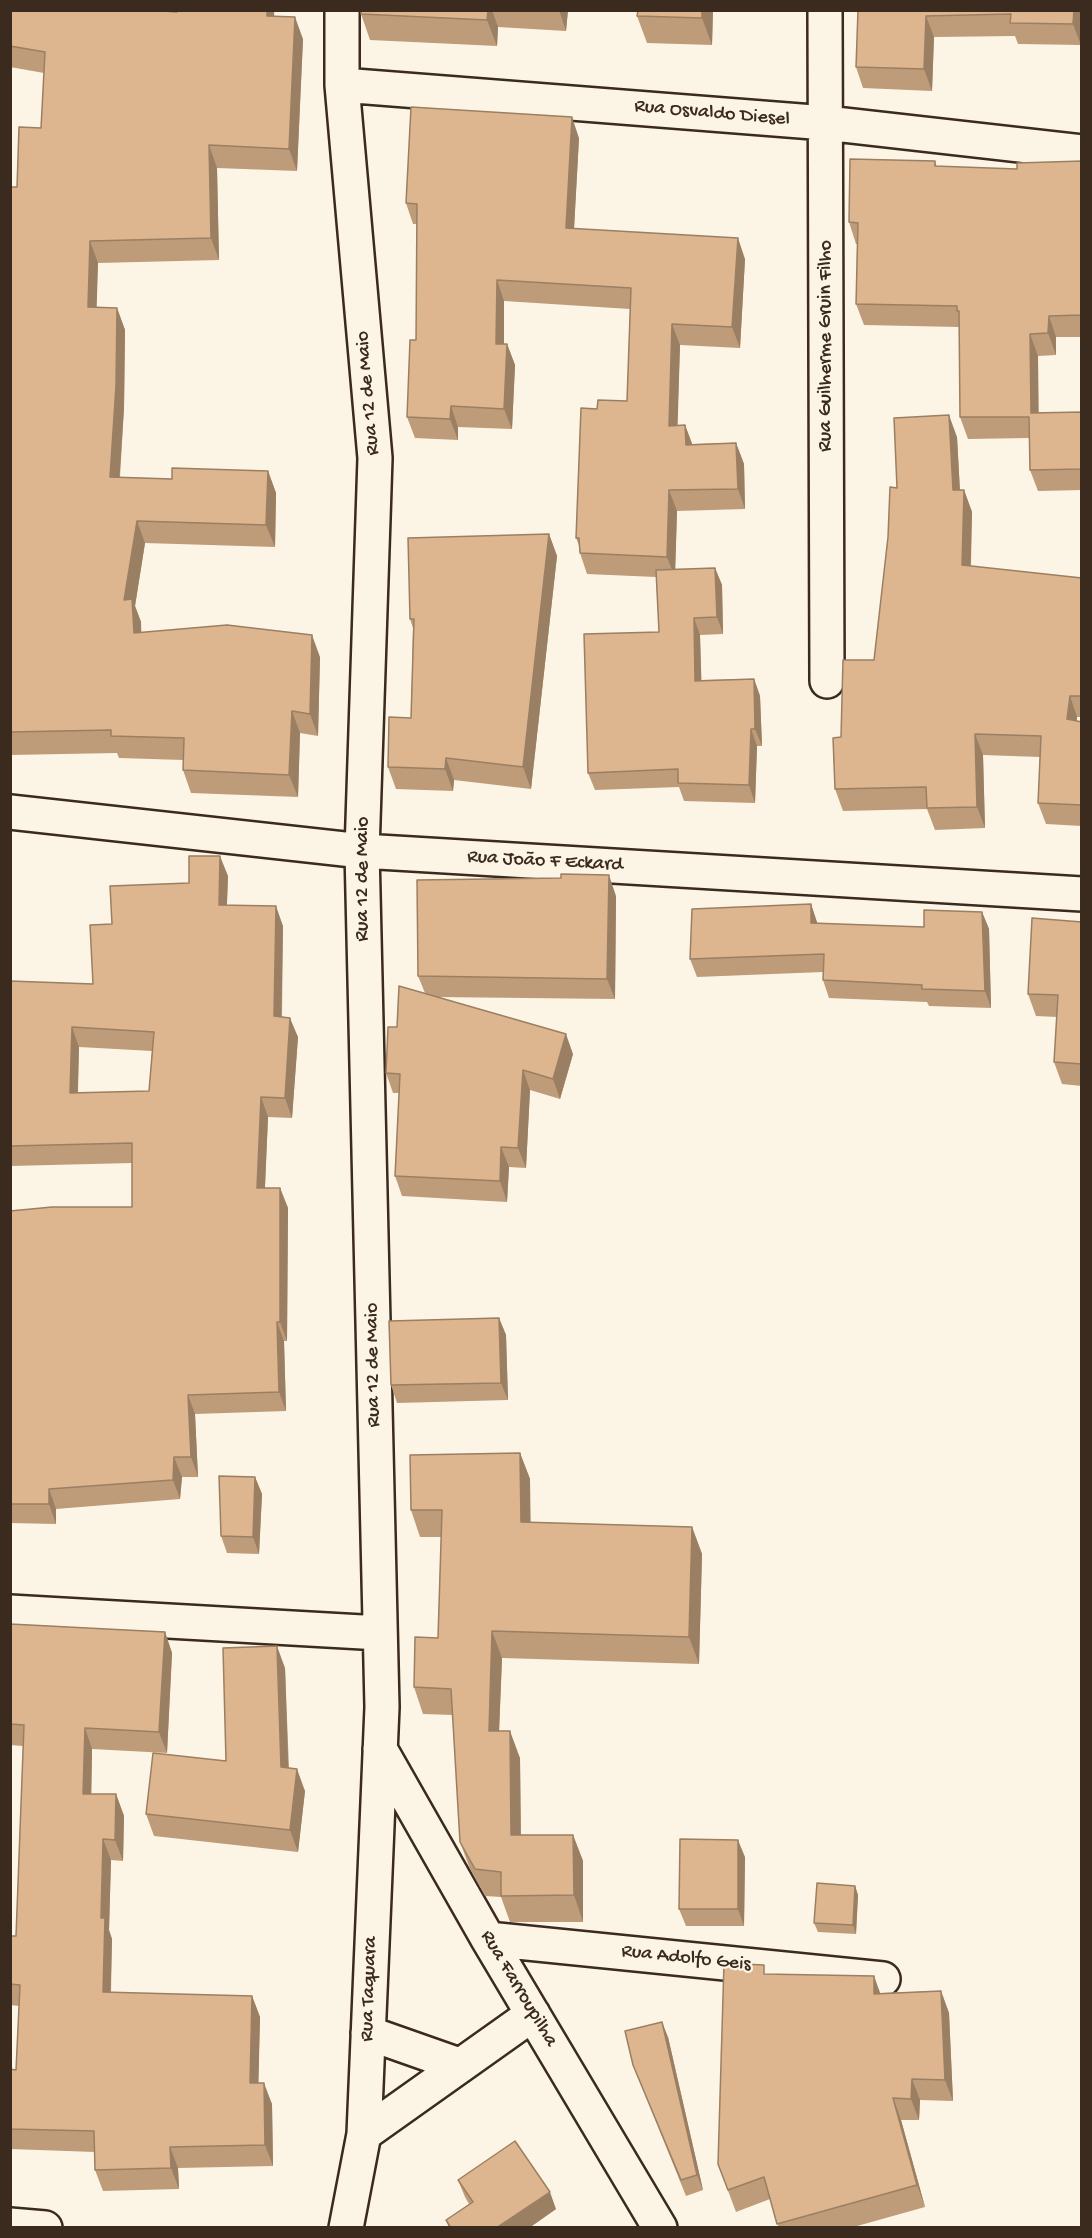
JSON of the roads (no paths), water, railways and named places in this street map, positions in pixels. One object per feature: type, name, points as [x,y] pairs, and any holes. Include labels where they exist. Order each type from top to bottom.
[{"type":"street","name":"Rua 12 de Maio","points":[[342,10],[342,85],[375,458],[362,851],[381,1633],[381,1749]]},
{"type":"street","name":"Rua Guilherme Gruin Filho","points":[[825,10],[827,681]]},
{"type":"street","name":"Rua Osvaldo Diesel","points":[[342,85],[826,123],[1082,152]]},
{"type":"street","name":"Rua João F Eckard","points":[[10,812],[362,851],[1082,894]]},
{"type":"street","points":[[10,1612],[381,1633]]},
{"type":"street","name":"Rua Farroupilha","points":[[381,1749],[488,1939],[660,2228]]},
{"type":"street","name":"Rua Taquara","points":[[346,2228],[364,2134],[381,1749]]},
{"type":"street","name":"Rua Adolfo Geis","points":[[488,1939],[883,1979]]},
{"type":"street","points":[[364,2134],[533,2014]]},
{"type":"street","points":[[368,2033],[459,2065]]},
{"type":"street","points":[[10,2225],[45,2228]]}]
